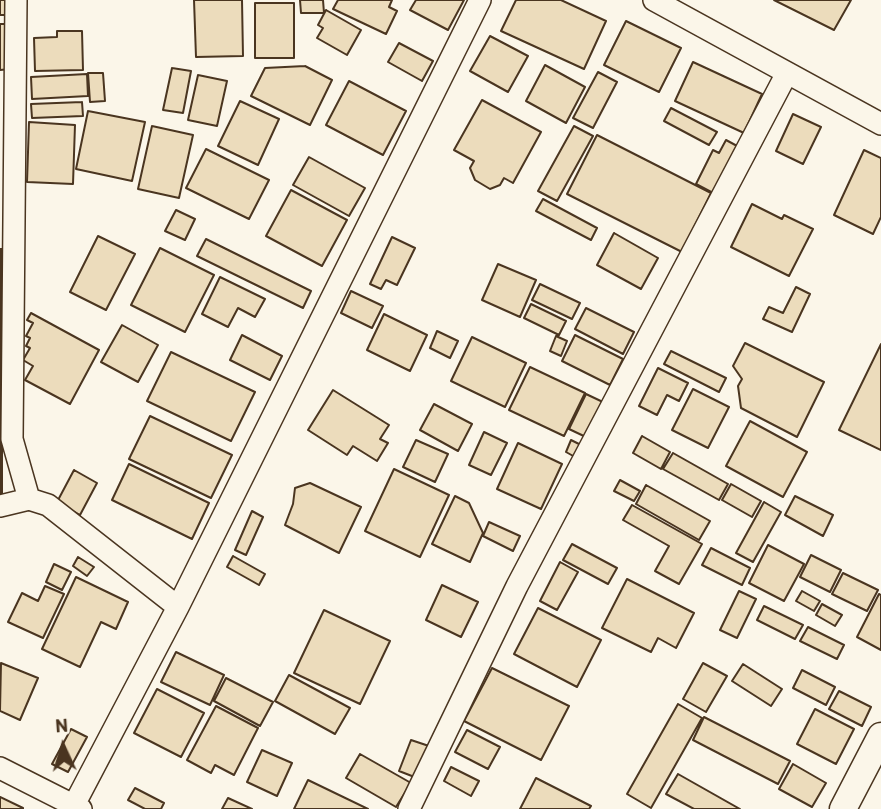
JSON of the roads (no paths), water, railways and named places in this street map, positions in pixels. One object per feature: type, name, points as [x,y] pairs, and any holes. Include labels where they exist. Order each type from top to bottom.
[{"type":"street","points":[[16,0],[12,439],[29,499]]},
{"type":"street","points":[[0,768],[49,802],[77,807],[480,0]]},
{"type":"street","points":[[654,0],[881,124]]},
{"type":"street","points":[[409,809],[517,586],[787,72]]},
{"type":"street","points":[[0,506],[29,499],[48,505],[178,607]]},
{"type":"street","points":[[843,809],[881,736]]}]
